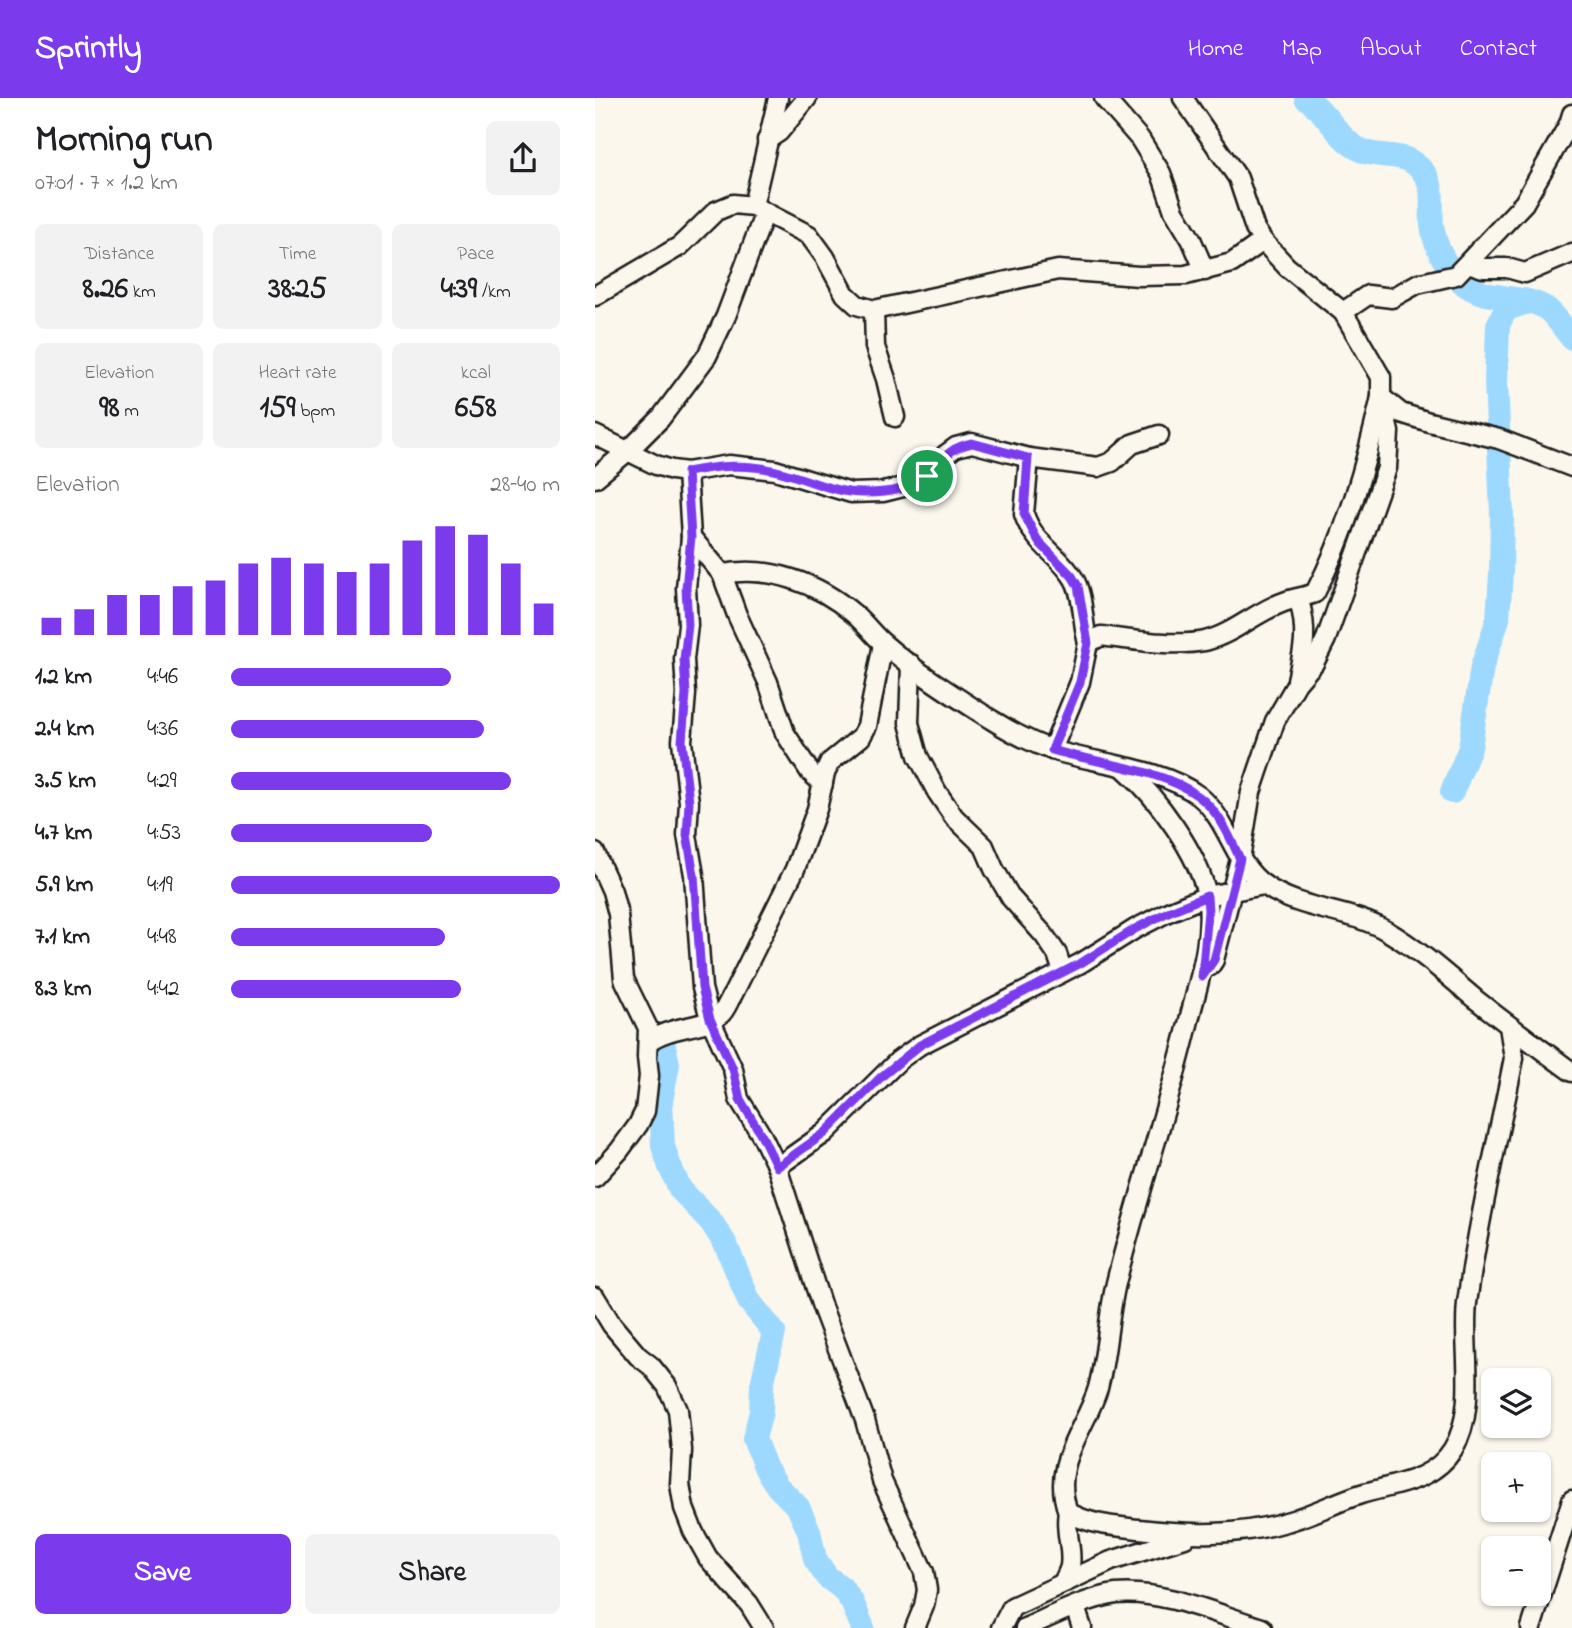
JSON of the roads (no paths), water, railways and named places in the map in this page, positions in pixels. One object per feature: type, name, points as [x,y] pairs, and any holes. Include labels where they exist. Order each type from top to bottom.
[{"type":"street","points":[[595,478],[629,450],[660,419],[706,356],[726,316],[762,220],[760,210],[767,139],[778,98]]},
{"type":"street","points":[[767,139],[779,132],[807,98]]},
{"type":"street","points":[[1104,98],[1140,139],[1161,173],[1174,211],[1191,239],[1205,271]]},
{"type":"street","points":[[1184,98],[1238,178],[1255,229],[1263,241],[1287,267],[1343,312],[1381,377],[1381,397],[1389,432],[1387,468],[1326,639],[1314,663],[1297,683],[1275,721],[1251,792],[1240,859],[1214,960],[1202,977]]},
{"type":"street","points":[[1343,312],[1368,295],[1392,298],[1417,284],[1456,275],[1524,203],[1569,124],[1572,114]]},
{"type":"street","points":[[595,296],[680,246],[716,211],[733,204],[760,210],[809,235],[825,257],[845,294],[857,306],[874,310],[1058,270],[1139,276],[1187,275],[1233,263],[1263,241]]},
{"type":"street","points":[[1468,263],[1483,268],[1507,268],[1525,273],[1572,253]]},
{"type":"street","points":[[874,310],[875,347],[895,417]]},
{"type":"street","points":[[1381,397],[1401,413],[1499,439],[1572,467]]},
{"type":"street","points":[[1088,643],[1101,636],[1158,642],[1205,640],[1241,626],[1284,602],[1299,600],[1315,593],[1332,562],[1355,497],[1381,397]]},
{"type":"street","points":[[595,435],[656,465],[687,472],[729,466],[775,470],[830,488],[865,494],[901,489],[915,484],[927,476],[945,455],[956,447],[972,443],[1028,458],[1098,467],[1112,462],[1132,443],[1159,435]]},
{"type":"street","points":[[1028,458],[1024,514],[1026,522],[1038,541],[1072,576],[1078,586],[1088,643],[1080,682],[1052,750]]},
{"type":"street","points":[[687,472],[691,537],[686,588],[688,625],[684,659],[686,694],[682,741],[689,802],[687,835],[694,875],[702,988],[710,1019],[733,1069],[740,1099],[777,1167],[822,1307],[874,1445],[882,1481],[924,1572],[927,1590],[915,1628]]},
{"type":"street","points":[[691,537],[722,574],[737,615],[768,682],[785,733],[810,772],[823,784]]},
{"type":"street","points":[[722,574],[743,570],[770,573],[811,586],[854,614],[883,644],[1017,734],[1052,750],[1175,783],[1199,796],[1217,815],[1249,873],[1263,885],[1287,899],[1386,931],[1572,1072]]},
{"type":"street","points":[[1297,683],[1306,642],[1299,600]]},
{"type":"street","points":[[648,1042],[659,1033],[690,1027],[721,1014],[733,995],[781,898],[808,835],[830,762],[861,737],[867,726],[883,644]]},
{"type":"street","points":[[911,664],[909,723],[918,756],[954,817],[984,846],[1011,898],[1057,954],[1063,972]]},
{"type":"street","points":[[1063,1583],[1070,1566],[1069,1534],[1065,1524],[1068,1512],[1062,1497],[1062,1482],[1073,1444],[1098,1386],[1116,1283],[1202,977],[1208,911],[1200,871],[1151,793],[1124,768]]},
{"type":"street","points":[[595,853],[612,891],[618,914],[624,979],[648,1028],[649,1076],[645,1111],[619,1151],[595,1177]]},
{"type":"street","points":[[777,1167],[825,1133],[890,1069],[920,1045],[1106,949],[1135,929],[1168,912],[1207,896],[1263,885]]},
{"type":"street","points":[[1001,1628],[1012,1607],[1124,1557],[1199,1535],[1256,1529],[1288,1522],[1365,1493],[1403,1485],[1444,1462],[1454,1449],[1462,1431],[1466,1409],[1467,1305],[1514,1058],[1509,1026]]},
{"type":"street","points":[[595,1297],[612,1325],[667,1387],[678,1410],[682,1450],[680,1484],[684,1508],[693,1531],[708,1558],[749,1604],[764,1628]]},
{"type":"street","points":[[1531,1628],[1572,1500]]},
{"type":"street","points":[[1068,1512],[1094,1523],[1199,1535]]},
{"type":"street","points":[[1025,1628],[1114,1594],[1135,1593],[1160,1596],[1262,1628]]},
{"type":"street","points":[[1075,1607],[1082,1628]]},
{"type":"waterway","points":[[1306,98],[1356,148],[1373,154],[1403,158],[1424,173],[1430,185],[1432,225],[1438,249],[1461,281],[1481,293],[1526,301],[1547,309],[1572,338]]},
{"type":"waterway","points":[[1452,792],[1470,748],[1482,667],[1498,619],[1502,513],[1496,382],[1498,325],[1506,309],[1528,302]]},
{"type":"waterway","points":[[664,1046],[668,1064],[661,1101],[663,1146],[670,1167],[680,1189],[712,1223],[726,1245],[749,1301],[774,1332],[754,1439],[766,1469],[778,1487],[798,1507],[809,1531],[815,1559],[827,1577],[842,1588],[852,1602],[863,1628]]}]
